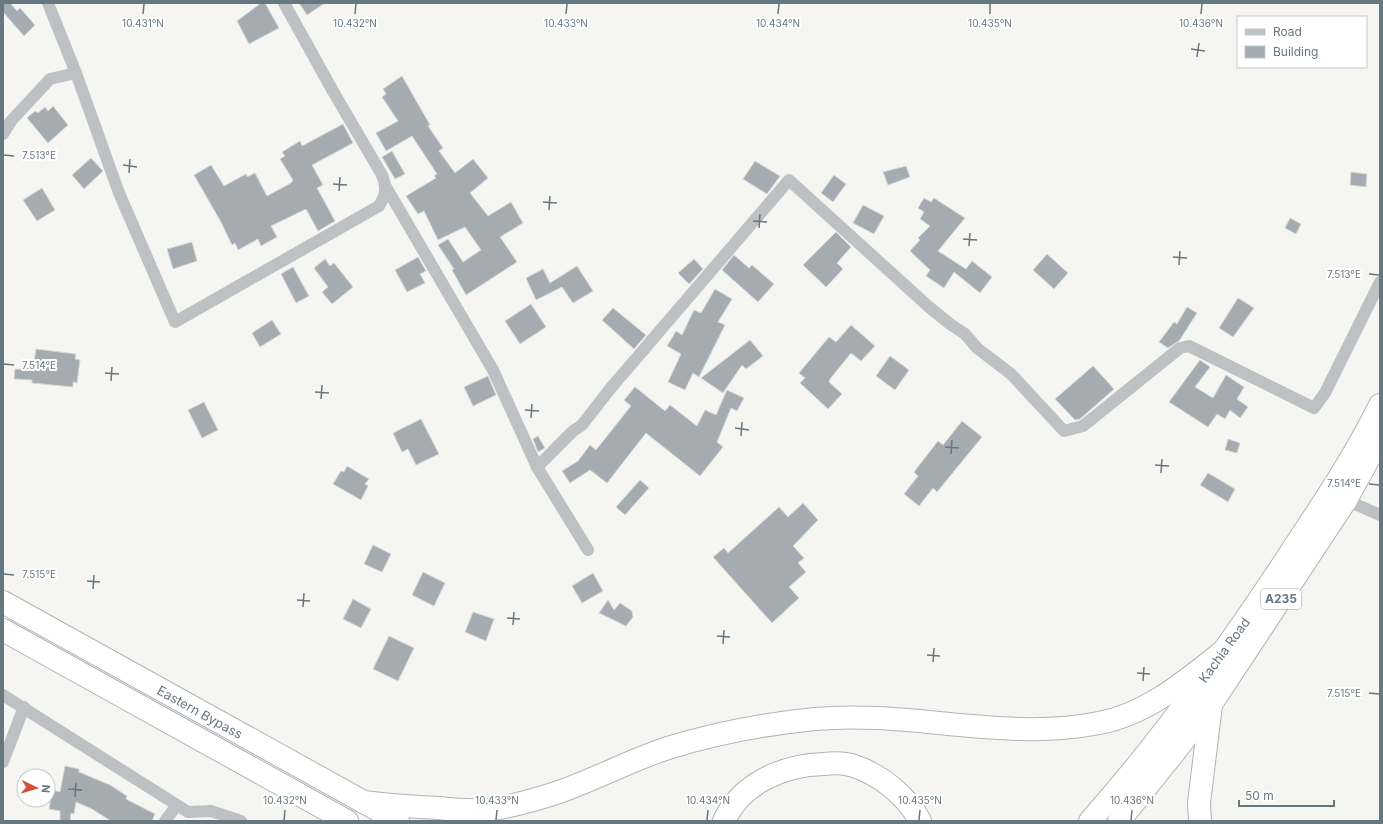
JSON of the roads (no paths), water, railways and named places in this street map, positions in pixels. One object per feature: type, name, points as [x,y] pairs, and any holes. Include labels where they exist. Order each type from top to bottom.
[{"type":"highway","name":"Kachia Road","points":[[1119,821],[1174,754],[1212,703],[1236,646],[1335,484],[1380,405]]},
{"type":"highway","name":"Kachia Road","points":[[1090,821],[1126,781],[1236,646],[1346,500],[1380,438]]},
{"type":"highway","name":"Eastern Bypass","points":[[3,602],[398,821]]},
{"type":"highway","name":"Eastern Bypass","points":[[3,630],[347,821]]},
{"type":"highway","points":[[363,802],[461,810],[491,809],[518,804],[559,792],[667,748],[759,726],[817,719],[883,718],[998,728],[1049,729],[1099,723],[1128,715],[1177,688],[1236,646]]},
{"type":"highway","points":[[1200,821],[1199,803],[1212,703]]},
{"type":"highway","points":[[724,821],[740,796],[761,780],[806,764],[831,763],[853,766],[876,776],[898,792],[916,812],[920,821]]},
{"type":"street","points":[[48,3],[76,73],[119,193],[175,322],[379,206],[384,199],[386,187]]},
{"type":"street","points":[[284,3],[382,175],[386,187],[493,370],[538,467],[588,550]]},
{"type":"street","points":[[3,134],[11,122],[50,79],[76,73]]},
{"type":"street","points":[[538,467],[573,431],[582,425],[610,389],[789,180],[930,307],[950,324],[965,334],[977,348],[1011,374],[1064,431],[1083,426],[1180,348],[1189,346],[1314,408],[1325,393],[1380,282]]},
{"type":"street","points":[[1346,500],[1380,515]]},
{"type":"street","points":[[3,695],[177,805],[190,817],[211,811],[241,821]]},
{"type":"street","points":[[3,762],[24,707]]},
{"type":"street","points":[[3,730],[15,729]]},
{"type":"street","points":[[165,821],[177,805]]}]
